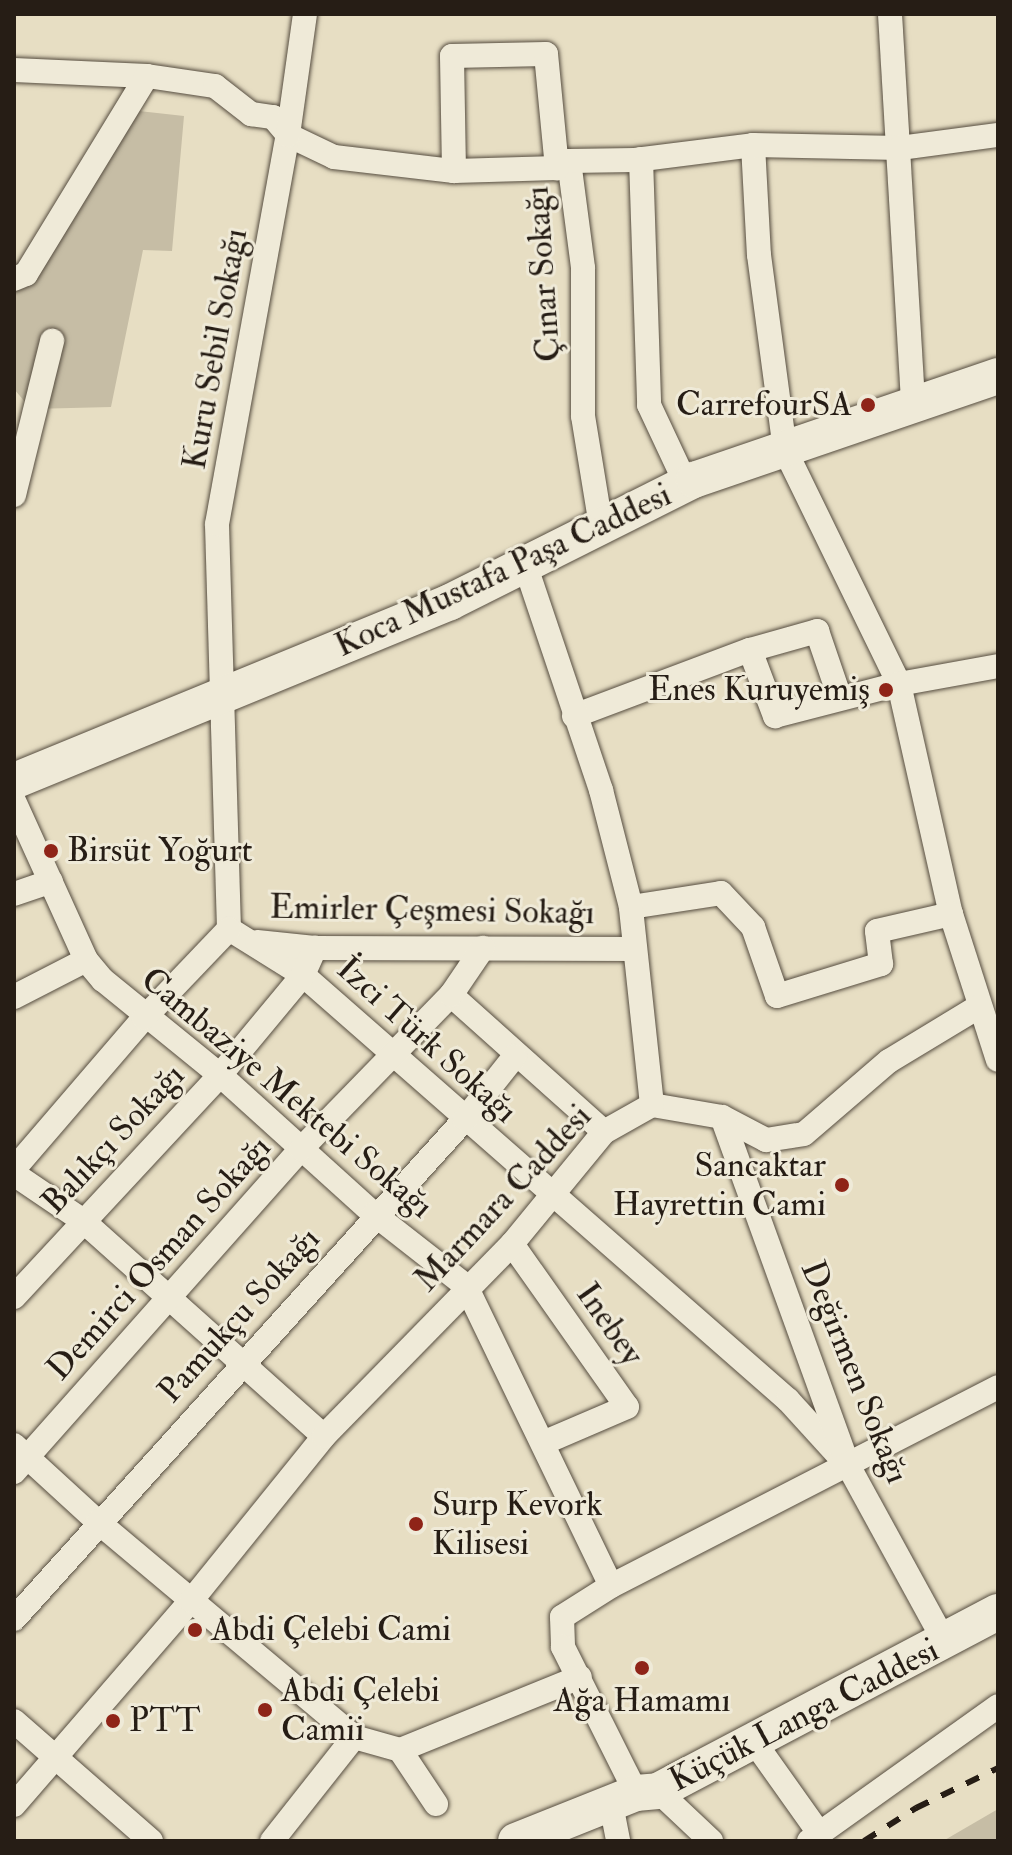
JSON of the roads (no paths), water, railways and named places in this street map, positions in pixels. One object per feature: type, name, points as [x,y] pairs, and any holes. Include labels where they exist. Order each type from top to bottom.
[{"type":"street","name":"Kuru Sebil Sokağı","points":[[226,697],[217,524],[288,135],[305,14]]},
{"type":"street","points":[[890,14],[913,405]]},
{"type":"street","points":[[454,171],[452,56],[546,54],[563,164],[641,159],[753,145],[900,148],[998,135]]},
{"type":"street","name":"Çınar Sokağı","points":[[21,71],[147,76],[215,86],[251,114],[273,117],[288,135],[334,157],[454,171],[563,164],[583,268],[583,416],[601,526]]},
{"type":"street","points":[[14,93],[21,71]]},
{"type":"street","points":[[14,279],[26,274],[147,76]]},
{"type":"street","points":[[753,145],[759,255],[785,450],[899,684],[951,914],[978,1007],[998,1060]]},
{"type":"street","points":[[641,159],[649,405],[686,484]]},
{"type":"street","points":[[14,495],[52,341]]},
{"type":"street","name":"Koca Mustafa Paşa Caddesi","points":[[14,781],[226,697],[525,564],[686,484],[998,376]]},
{"type":"street","points":[[525,564],[601,790],[631,907],[652,1105],[722,1117],[766,1140],[804,1134],[889,1061],[978,1007]]},
{"type":"street","points":[[574,716],[750,650],[817,631],[840,698]]},
{"type":"street","points":[[750,650],[775,716],[899,684],[998,666]]},
{"type":"street","points":[[226,697],[229,929],[144,1018],[14,1171],[82,1220],[171,1298],[240,1365],[324,1436]]},
{"type":"street","name":"Cambaziye Mektebi Sokağı","points":[[14,801],[86,960],[144,1018],[220,1075],[374,1214],[466,1286],[611,1586]]},
{"type":"street","points":[[14,894],[51,881]]},
{"type":"street","points":[[631,907],[721,893],[753,927],[777,996],[881,964],[877,931],[951,914]]},
{"type":"street","name":"Emirler Çeşmesi Sokağı","points":[[229,929],[264,946],[635,949]]},
{"type":"street","name":"İzci Türk Sokağı","points":[[229,929],[303,975],[788,1400],[849,1467]]},
{"type":"street","name":"Balıkçı Sokağı","points":[[14,1297],[82,1220],[220,1075],[303,975],[315,948]]},
{"type":"street","name":"Demirci Osman Sokağı","points":[[19,1458],[171,1298],[301,1149],[451,995],[483,948]]},
{"type":"street","points":[[14,997],[86,960]]},
{"type":"street","points":[[451,995],[515,1056],[604,1132]]},
{"type":"street","name":"Pamukçu Sokağı","points":[[14,1619],[374,1214],[465,1119],[515,1056]]},
{"type":"street","name":"Marmara Caddesi","points":[[14,1805],[191,1601],[324,1436],[466,1286],[512,1244],[604,1132],[652,1105]]},
{"type":"street","name":"Değirmen Sokağı","points":[[722,1117],[849,1467],[945,1642]]},
{"type":"street","name":"Inebey","points":[[512,1244],[627,1407],[543,1443]]},
{"type":"street","points":[[711,1841],[635,1796],[563,1647],[562,1617],[611,1586],[849,1467],[998,1387]]},
{"type":"street","points":[[19,1458],[354,1737],[400,1750],[580,1677]]},
{"type":"street","name":"Küçük Langa Caddesi","points":[[516,1841],[635,1796],[755,1743],[998,1612]]},
{"type":"street","points":[[755,1743],[814,1837],[998,1706]]},
{"type":"street","points":[[14,1721],[151,1841]]},
{"type":"street","points":[[272,1841],[354,1737]]},
{"type":"street","points":[[400,1750],[436,1804]]},
{"type":"street","points":[[618,1841],[635,1796]]},
{"type":"railway","points":[[864,1841],[916,1808],[998,1768]]},
{"type":"place","name":"CarrefourSA","points":[[868,405]]},
{"type":"place","name":"Enes Kuruyemiş","points":[[886,690]]},
{"type":"place","name":"Birsüt Yoğurt","points":[[51,851]]},
{"type":"place","name":"Sancaktar Hayrettin Cami","points":[[842,1185]]},
{"type":"place","name":"Surp Kevork Kilisesi","points":[[416,1524]]},
{"type":"place","name":"Abdi Çelebi Cami","points":[[195,1630]]},
{"type":"place","name":"Ağa Hamamı","points":[[642,1668]]},
{"type":"place","name":"Abdi Çelebi Camii","points":[[265,1710]]},
{"type":"place","name":"PTT","points":[[113,1721]]}]
